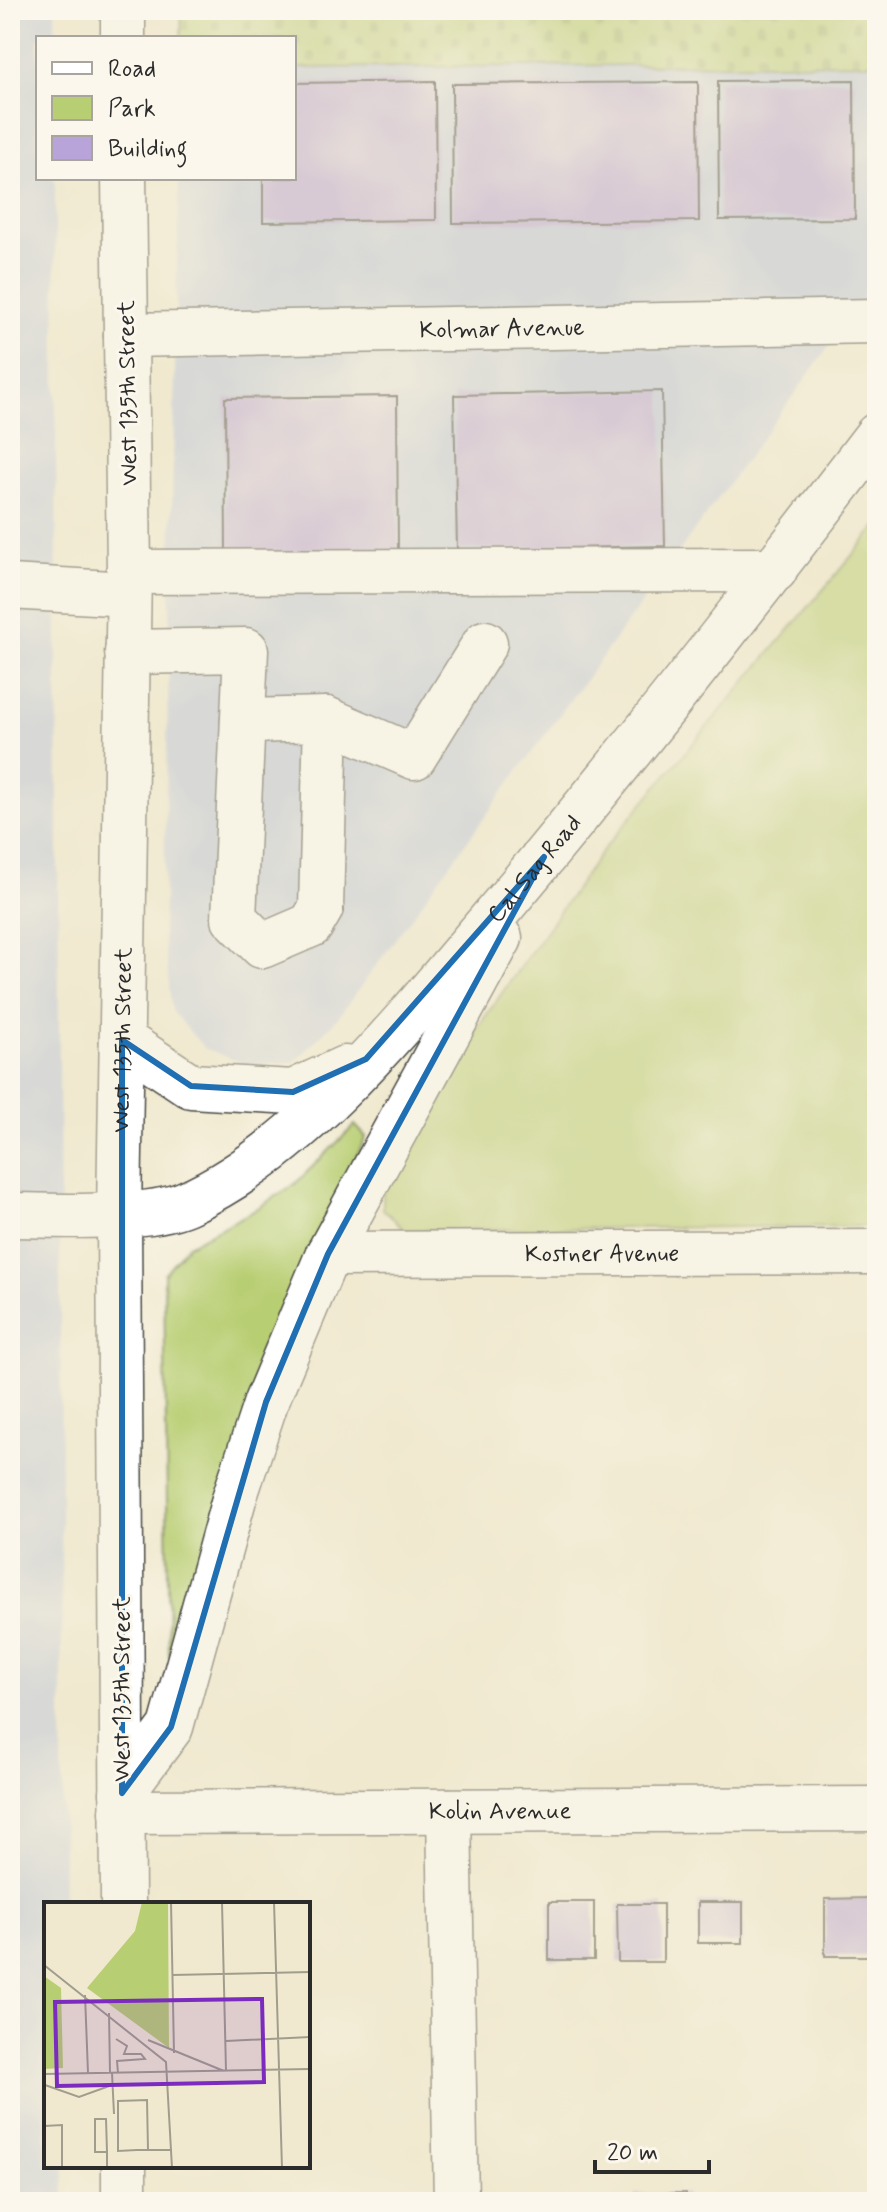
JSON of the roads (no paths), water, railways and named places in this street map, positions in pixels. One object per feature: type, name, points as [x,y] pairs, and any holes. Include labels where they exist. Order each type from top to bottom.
[{"type":"street","points":[[123,10],[123,36]]},
{"type":"street","name":"West 135th Street","points":[[123,1902],[119,1215],[129,583],[124,180]]},
{"type":"street","name":"Kolmar Avenue","points":[[126,335],[877,321]]},
{"type":"street","name":"Cal Sag Road","points":[[119,1215],[184,1204],[234,1175],[302,1126],[424,999],[544,857],[775,570],[877,435]]},
{"type":"street","points":[[10,587],[775,570]]},
{"type":"street","points":[[243,721],[326,719],[414,757],[485,643]]},
{"type":"street","points":[[127,652],[246,650],[234,918],[262,946],[311,925],[321,908],[326,719]]},
{"type":"street","points":[[122,1803],[171,1727],[234,1499],[262,1415],[328,1254],[544,857]]},
{"type":"street","points":[[122,1040],[191,1086],[293,1092],[366,1059]]},
{"type":"street","points":[[10,1215],[119,1215]]},
{"type":"street","name":"Kostner Avenue","points":[[328,1254],[877,1252]]},
{"type":"street","name":"Kolin Avenue","points":[[122,1803],[449,1811],[877,1809]]},
{"type":"street","points":[[449,1811],[456,2202]]},
{"type":"street","points":[[124,2168],[124,2202]]}]
